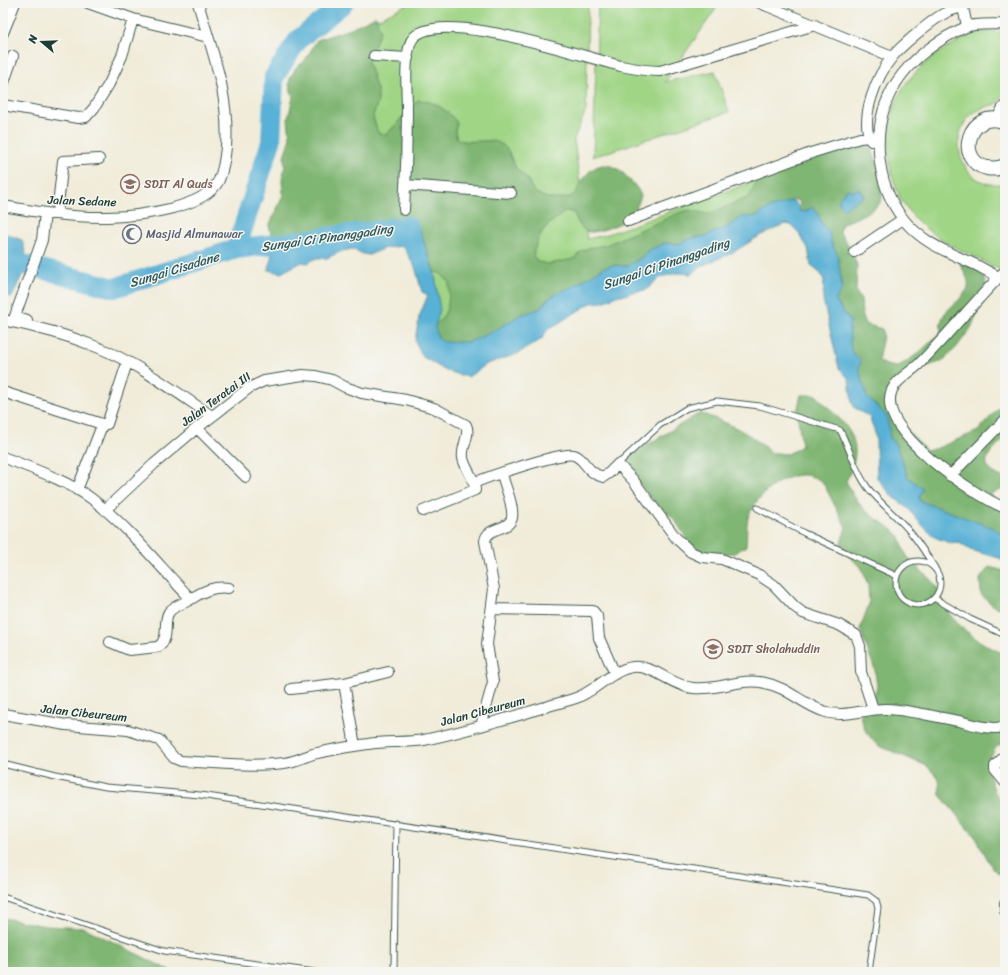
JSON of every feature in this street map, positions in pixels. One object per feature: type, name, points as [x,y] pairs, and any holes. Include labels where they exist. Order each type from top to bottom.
[{"type":"street","points":[[3,33],[15,3]]},
{"type":"street","points":[[88,3],[133,19],[208,37]]},
{"type":"street","name":"Jalan Sedane","points":[[3,206],[45,213],[108,217],[176,208],[196,201],[213,188],[219,180],[225,158],[227,128],[222,85],[198,3]]},
{"type":"street","points":[[760,3],[892,57]]},
{"type":"street","points":[[967,26],[962,5],[945,13],[901,48],[892,57],[878,83],[870,104],[867,118],[874,136],[881,170],[891,196],[903,219],[925,240],[1002,274],[916,366],[895,384],[891,391],[889,402],[892,415],[909,439],[950,476],[1005,508]]},
{"type":"street","points":[[3,105],[78,118],[86,117],[94,108],[109,84],[122,56],[133,19]]},
{"type":"street","points":[[874,136],[896,84],[912,64],[929,49],[967,26],[1005,24]]},
{"type":"street","points":[[404,210],[408,58],[410,44],[415,34],[429,28],[465,28],[509,34],[620,66],[643,71],[660,71],[815,25]]},
{"type":"street","points":[[3,84],[13,56]]},
{"type":"street","points":[[374,56],[408,58]]},
{"type":"street","points":[[1003,116],[981,122],[974,128],[969,137],[968,146],[971,155],[976,162],[984,168],[1004,168]]},
{"type":"street","points":[[628,221],[801,156],[874,136]]},
{"type":"street","points":[[57,213],[63,161],[99,159]]},
{"type":"street","points":[[405,185],[511,193]]},
{"type":"street","points":[[45,213],[42,240],[10,319],[73,335],[82,339],[85,343],[97,347],[160,382],[212,416]]},
{"type":"street","points":[[854,252],[903,219]]},
{"type":"street","points":[[3,392],[106,425],[127,363]]},
{"type":"street","name":"Jalan Teratai III","points":[[105,510],[154,464],[212,416],[249,388],[264,381],[296,376],[316,376],[362,393],[406,400],[434,408],[466,425],[468,434],[462,450],[463,459],[474,483]]},
{"type":"street","points":[[950,476],[1005,420]]},
{"type":"street","points":[[77,490],[102,424]]},
{"type":"street","points":[[197,428],[246,477]]},
{"type":"street","points":[[423,511],[474,492],[474,483],[557,456],[574,455],[580,458],[590,472],[603,477],[618,464],[633,480],[676,538],[691,552],[702,557],[722,559],[760,576],[774,585],[795,607],[803,612],[839,626],[856,635],[860,646],[861,672],[873,709]]},
{"type":"street","points":[[3,457],[51,477],[91,498],[105,510],[191,599]]},
{"type":"street","points":[[481,726],[493,682],[487,644],[492,609],[493,577],[485,541],[489,532],[508,524],[512,519],[510,504],[502,474]]},
{"type":"street","points":[[110,642],[129,650],[158,647],[164,639],[168,614],[171,610],[211,589],[221,587],[229,588]]},
{"type":"street","points":[[492,609],[595,612],[599,638],[615,674]]},
{"type":"street","name":"Jalan Cibeureum","points":[[3,714],[66,725],[128,730],[159,740],[174,758],[181,761],[236,765],[287,762],[320,753],[355,746],[422,740],[481,726],[576,699],[595,690],[622,670],[635,667],[654,672],[684,686],[695,688],[724,687],[737,682],[764,682],[779,686],[822,711],[835,714],[856,713],[885,708],[992,728],[1005,727]]},
{"type":"street","points":[[291,689],[344,683],[388,672]]},
{"type":"street","points":[[344,683],[355,746]]},
{"type":"street","points":[[1005,756],[995,766],[995,770],[1005,782]]},
{"type":"street","points":[[1005,903],[1005,911]]},
{"type":"lane","points":[[618,464],[660,424],[687,408],[717,400],[760,406],[840,430],[851,451],[860,476],[869,489],[900,520],[922,546],[935,568],[940,580],[938,593],[934,598],[921,604],[907,602],[897,591],[897,576],[904,565],[910,562],[924,561],[935,568]]},
{"type":"lane","points":[[757,508],[804,533],[897,576]]},
{"type":"lane","points":[[934,598],[970,619],[1005,635]]},
{"type":"lane","points":[[3,764],[55,777],[106,787],[200,795],[868,894],[876,901],[878,908],[869,972]]},
{"type":"lane","points":[[394,972],[396,823]]},
{"type":"lane","points":[[3,897],[164,951],[315,972]]},
{"type":"green space","points":[[410,3],[588,3],[586,110],[574,139],[587,239],[608,234],[797,166],[799,184],[437,340],[433,320],[436,225],[292,197],[359,28]]},
{"type":"green space","points":[[598,3],[720,3],[665,82],[715,71],[729,112],[593,157]]},
{"type":"green space","points":[[376,16],[380,31],[368,62],[378,93],[378,101],[373,116],[378,133],[386,135],[418,100],[424,100],[445,110],[453,118],[457,123],[455,131],[457,139],[463,141],[489,141],[501,144],[507,150],[515,166],[529,181],[536,193],[542,196],[556,199],[572,196],[587,174],[598,166],[604,165],[609,165],[621,171],[637,188],[641,196],[631,216],[621,223],[603,230],[592,232],[586,231],[579,224],[574,213],[566,211],[544,229],[538,239],[533,255],[538,262],[548,264],[574,259],[580,252],[588,248],[606,245],[681,212],[690,210],[708,214],[749,197],[757,182],[772,171],[800,166],[820,154],[854,143],[865,145],[872,149],[881,179],[881,201],[869,212],[841,225],[840,233],[850,247],[857,265],[856,292],[861,299],[862,316],[865,324],[882,329],[883,337],[879,352],[879,361],[890,366],[902,364],[920,351],[941,331],[942,318],[944,314],[959,300],[968,288],[968,281],[960,263],[978,269],[984,276],[987,290],[971,328],[956,348],[943,361],[925,367],[911,375],[892,391],[899,421],[926,450],[935,449],[978,431],[1005,401],[1005,438],[990,453],[987,458],[987,463],[993,473],[1002,477],[1005,484],[999,491],[991,493],[1003,507],[1006,520],[1005,538],[919,505],[913,488],[867,405],[832,301],[798,212],[800,203],[797,200],[790,200],[788,204],[488,345],[438,349],[432,329],[442,318],[447,308],[449,282],[441,274],[429,270],[416,235],[294,253],[275,250],[269,226],[283,196],[282,179],[285,165],[284,156],[290,138],[288,119],[293,97],[289,84],[290,79],[296,67],[304,62],[317,40],[347,30]]},
{"type":"green space","points":[[989,31],[1005,32],[1005,92],[997,104],[982,108],[969,117],[963,125],[959,145],[960,154],[964,164],[969,172],[977,179],[988,184],[1005,184],[1005,266],[999,269],[942,240],[923,226],[914,217],[900,197],[895,184],[891,171],[888,142],[892,114],[903,88],[912,76],[924,64],[943,50],[968,36]]},
{"type":"green space","points":[[801,395],[816,395],[836,415],[850,433],[854,443],[855,454],[846,481],[858,502],[866,511],[897,534],[907,556],[932,581],[946,608],[957,622],[972,636],[989,647],[1005,654],[1005,742],[996,747],[987,765],[996,793],[1005,807],[1005,878],[993,869],[976,838],[940,795],[939,779],[927,766],[877,745],[866,732],[860,716],[871,702],[877,687],[875,670],[860,629],[869,604],[868,585],[862,569],[850,557],[841,543],[846,527],[822,481],[811,476],[796,475],[779,482],[770,488],[756,502],[751,510],[747,521],[746,546],[735,553],[711,554],[693,549],[675,520],[652,499],[631,473],[627,457],[700,413],[747,434],[771,453],[788,454],[802,446],[797,412]]},
{"type":"green space","points":[[989,567],[1005,571],[1005,609],[995,607],[981,595],[980,579]]},
{"type":"green space","points":[[3,918],[46,926],[85,928],[173,972],[3,972]]},
{"type":"water","points":[[847,189],[852,191],[859,189],[864,196],[843,209],[838,200]]},
{"type":"water","points":[[792,201],[796,203],[800,211],[805,212],[812,207],[818,214],[823,225],[829,231],[832,244],[838,256],[842,289],[836,299],[837,303],[851,322],[849,325],[851,351],[861,361],[859,369],[867,397],[887,416],[890,438],[896,445],[908,477],[923,489],[919,497],[920,501],[991,527],[1005,535],[1005,562],[999,558],[970,550],[958,542],[950,543],[934,537],[917,520],[909,509],[891,495],[877,478],[876,441],[874,429],[869,417],[855,408],[852,403],[849,379],[839,368],[823,300],[824,280],[821,274],[811,266],[808,248],[798,232],[791,225],[785,224],[756,238],[732,253],[701,266],[691,274],[678,273],[661,277],[646,290],[619,295],[603,302],[591,303],[547,330],[542,339],[517,354],[487,364],[468,377],[446,371],[423,357],[415,341],[419,317],[428,295],[422,292],[415,267],[403,246],[385,248],[369,255],[353,249],[342,251],[327,258],[316,258],[308,263],[302,262],[281,273],[268,270],[274,246],[279,250],[305,243],[324,241],[341,232],[348,232],[359,226],[365,225],[371,232],[376,233],[388,233],[402,226],[420,230],[435,275],[440,310],[435,327],[438,338],[444,342],[469,342],[492,332],[520,315],[539,309],[548,299],[579,283],[603,268],[612,265],[627,266],[641,258],[647,251],[665,243],[679,244],[692,238],[706,236],[727,227],[742,217],[757,216],[769,208]]},
{"type":"water","points":[[3,233],[22,240],[28,262],[12,297],[3,295]]},
{"type":"waterway","name":"Sungai Cisadane","points":[[3,259],[114,288],[236,249],[271,142],[274,77],[298,40],[344,3]]},
{"type":"waterway","name":"Sungai Ci Pinanggading","points":[[236,249],[408,226],[413,245]]},
{"type":"place","name":"SDIT Al Quds","points":[[130,184]]},
{"type":"place","name":"Masjid Almunawar","points":[[132,234]]},
{"type":"place","name":"SDIT Sholahuddin","points":[[713,649]]}]
